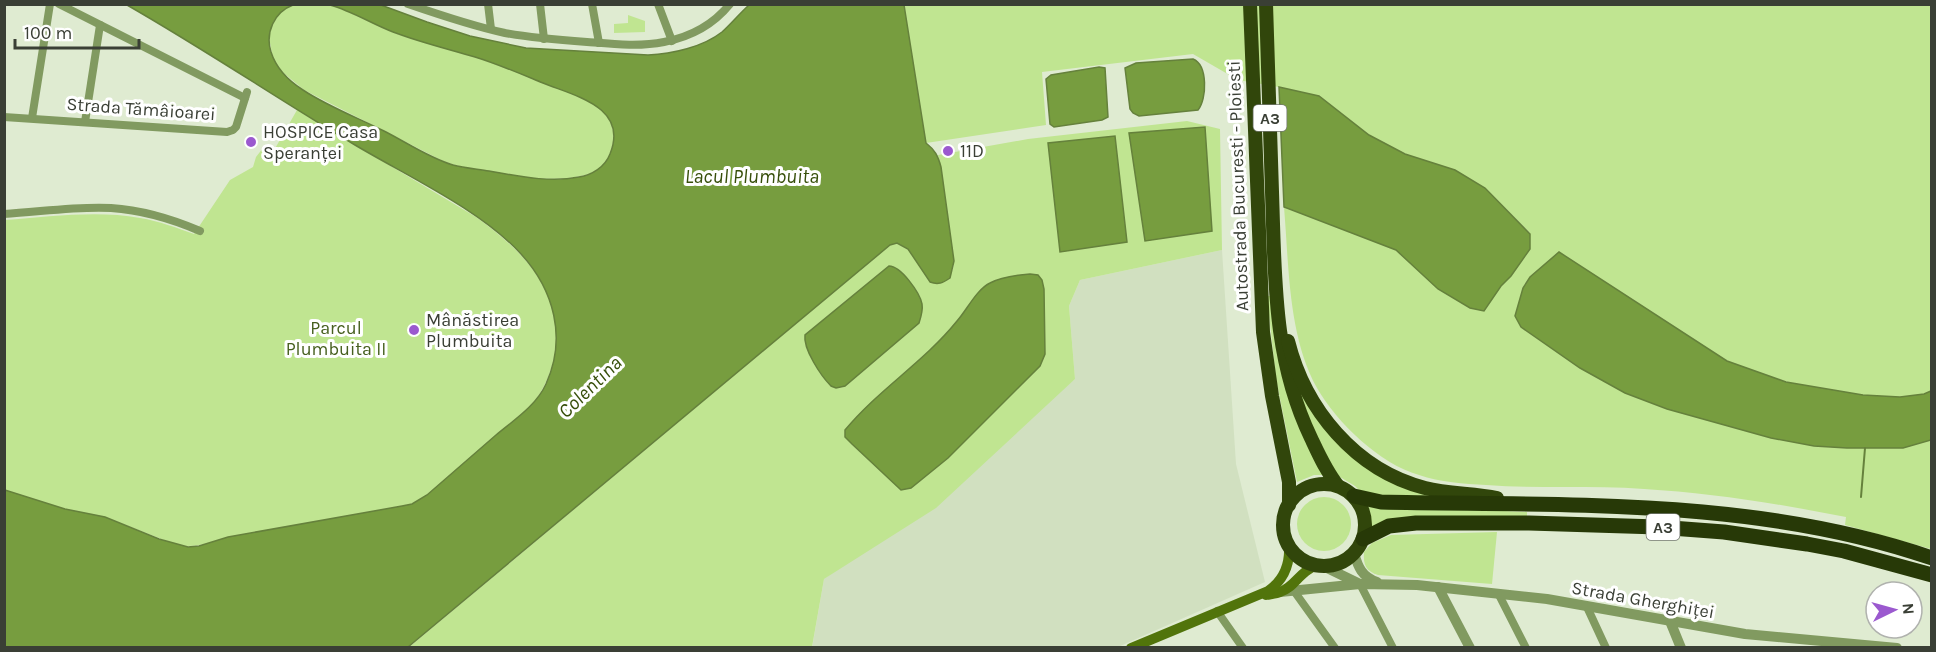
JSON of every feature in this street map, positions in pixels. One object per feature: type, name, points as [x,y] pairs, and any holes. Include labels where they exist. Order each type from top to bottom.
[{"type":"highway","name":"Autostrada Bucuresti - Ploiesti","points":[[1250,4],[1263,332],[1267,366],[1289,482],[1288,505]]},
{"type":"highway","name":"Autostrada Bucuresti - Ploiesti","points":[[1266,4],[1276,280]]},
{"type":"highway","name":"A3","points":[[1276,280],[1281,344],[1294,397],[1316,450],[1338,486],[1354,496],[1381,502],[1683,509],[1730,514],[1844,533],[1932,558]]},
{"type":"highway","points":[[1276,280],[1290,349],[1304,385],[1313,403],[1348,445],[1367,460],[1400,479],[1453,494],[1493,497],[1517,504]]},
{"type":"highway","points":[[1288,505],[1300,491],[1309,487],[1318,484],[1338,486]]},
{"type":"highway","points":[[1289,546],[1302,559],[1321,566],[1341,562],[1354,553],[1362,539],[1365,521],[1360,504],[1354,496]]},
{"type":"highway","name":"A3","points":[[1288,505],[1284,530],[1289,546]]},
{"type":"highway","name":"A3","points":[[1362,539],[1396,524],[1481,522],[1658,527],[1724,532],[1807,544],[1844,551],[1932,575]]},
{"type":"main road","name":"Strada Gherghiței","points":[[1259,596],[1281,579],[1289,560],[1289,546]]},
{"type":"main road","name":"Strada Gherghiței","points":[[1131,648],[1259,596],[1280,592],[1308,569],[1321,566]]},
{"type":"street","points":[[32,118],[50,4]]},
{"type":"street","points":[[59,4],[100,25],[85,122]]},
{"type":"street","points":[[408,4],[435,9],[491,29],[544,39],[642,44],[672,41],[706,26],[730,4]]},
{"type":"street","points":[[488,4],[491,29]]},
{"type":"street","points":[[540,4],[544,39]]},
{"type":"street","points":[[592,4],[599,43]]},
{"type":"street","points":[[658,4],[672,41]]},
{"type":"street","name":"Strada Tămâioarei","points":[[4,117],[227,132],[236,127],[246,95],[100,25]]},
{"type":"street","points":[[4,214],[86,208],[119,209],[159,216],[200,231]]},
{"type":"street","name":"Strada Gherghiței","points":[[1354,553],[1358,566],[1365,575],[1383,583]]},
{"type":"street","name":"Strada Gherghiței","points":[[1321,566],[1360,584]]},
{"type":"street","name":"Strada Gherghiței","points":[[1280,592],[1383,583],[1438,587],[1547,600],[1670,621],[1773,642],[1897,648]]},
{"type":"street","points":[[1360,584],[1393,648]]},
{"type":"street","points":[[1438,587],[1470,648]]},
{"type":"street","points":[[1294,591],[1335,648]]},
{"type":"street","points":[[1500,595],[1526,648]]},
{"type":"street","points":[[1587,607],[1606,648]]},
{"type":"street","points":[[1217,612],[1243,648]]},
{"type":"street","points":[[1670,621],[1681,648]]},
{"type":"shaded area","points":[[1222,250],[1236,464],[1265,582],[1118,647],[812,648],[824,579],[1075,379],[1069,306],[1080,280]]},
{"type":"green space","points":[[293,4],[338,7],[392,32],[484,60],[581,97],[595,104],[610,120],[613,137],[609,155],[602,166],[595,171],[581,176],[563,178],[497,174],[443,161],[304,90],[280,70],[273,59],[269,37],[272,24],[278,14]]},
{"type":"green space","points":[[904,5],[1931,5],[1931,391],[1900,397],[1864,395],[1786,382],[1727,361],[1559,252],[1525,284],[1515,316],[1521,327],[1580,368],[1625,393],[1667,409],[1771,438],[1814,446],[1903,448],[1931,440],[1931,549],[1845,525],[1846,517],[1746,500],[1695,493],[1624,488],[1469,484],[1435,479],[1404,470],[1375,452],[1348,428],[1317,388],[1307,368],[1295,323],[1284,207],[1396,250],[1417,268],[1484,311],[1530,248],[1530,233],[1485,188],[1455,170],[1405,154],[1369,135],[1319,96],[1238,80],[1193,54],[1042,72],[1046,125],[926,143]]},
{"type":"green space","points":[[628,15],[645,21],[645,32],[614,33],[614,24],[628,23]]},
{"type":"green space","name":"Parcul Plumbuita II","points":[[297,110],[476,217],[511,245],[526,261],[549,297],[555,318],[557,340],[549,374],[532,405],[427,495],[412,504],[228,537],[197,545],[177,545],[105,517],[65,509],[5,490],[5,220],[72,215],[123,216],[154,221],[194,234],[230,180],[253,167],[256,157],[263,148],[273,152]]},
{"type":"green space","points":[[1187,121],[1220,129],[1222,250],[1080,280],[1069,306],[1075,379],[936,508],[824,579],[812,647],[408,648],[890,245],[897,243],[908,249],[930,282],[937,284],[944,282],[953,269],[954,261],[938,155],[1028,139]]},
{"type":"green space","points":[[1267,296],[1270,296],[1324,475],[1314,475],[1297,482],[1276,379]]},
{"type":"green space","points":[[1289,362],[1341,444],[1448,497],[1382,498],[1361,492],[1340,477],[1332,469],[1314,436]]},
{"type":"green space","points":[[1324,497],[1334,499],[1343,505],[1349,514],[1351,524],[1349,534],[1343,543],[1334,549],[1324,551],[1314,549],[1305,543],[1299,534],[1297,524],[1299,514],[1305,505],[1314,499]]},
{"type":"green space","points":[[1368,505],[1527,512],[1527,516],[1371,527]]},
{"type":"green space","points":[[1497,532],[1492,584],[1378,575],[1368,569],[1364,561],[1364,552],[1372,543],[1391,535]]},
{"type":"water","name":"Lacul Plumbuita","points":[[127,5],[293,5],[286,8],[276,18],[270,31],[269,45],[280,69],[312,96],[426,154],[453,165],[522,177],[568,179],[598,170],[610,154],[614,138],[612,125],[606,114],[596,106],[570,93],[501,66],[403,36],[330,5],[381,5],[470,36],[526,48],[648,55],[677,51],[706,42],[722,32],[749,5],[904,5],[926,143],[936,154],[941,167],[954,261],[950,278],[940,283],[930,282],[908,249],[897,243],[890,245],[408,647],[5,647],[5,490],[65,509],[105,517],[159,539],[188,547],[228,537],[412,504],[427,495],[531,406],[546,384],[556,349],[554,315],[542,283],[521,254],[505,238],[465,208],[355,145]]},
{"type":"water","points":[[1193,59],[1201,68],[1205,83],[1203,98],[1198,110],[1139,116],[1133,113],[1130,109],[1125,68],[1136,63]]},
{"type":"water","points":[[1105,68],[1108,117],[1102,120],[1054,127],[1050,124],[1046,79],[1051,75]]},
{"type":"water","points":[[1279,87],[1319,96],[1369,135],[1405,154],[1455,170],[1485,188],[1530,234],[1530,249],[1484,311],[1470,308],[1438,289],[1396,250],[1284,207]]},
{"type":"water","points":[[1205,127],[1212,231],[1145,241],[1129,133]]},
{"type":"water","points":[[1115,136],[1127,242],[1060,252],[1048,143]]},
{"type":"water","points":[[1559,252],[1727,361],[1786,382],[1863,395],[1900,397],[1931,391],[1931,440],[1903,448],[1814,446],[1771,438],[1667,409],[1625,393],[1580,368],[1521,327],[1515,316],[1523,288],[1530,277]]},
{"type":"water","points":[[889,266],[899,270],[918,293],[922,306],[919,323],[845,386],[836,388],[831,386],[822,376],[810,355],[805,335]]},
{"type":"water","points":[[1038,275],[1044,289],[1045,354],[1040,366],[948,458],[911,488],[901,490],[845,437],[845,430],[944,336],[985,286],[1004,278]]},
{"type":"waterway","points":[[1861,497],[1865,448]]},
{"type":"place","name":"HOSPICE Casa Speranței","points":[[251,142]]},
{"type":"place","name":"11D","points":[[948,151]]},
{"type":"place","name":"Mânăstirea Plumbuita","points":[[414,330]]},
{"type":"water label","name":"Colentina","points":[[590,387]]}]
